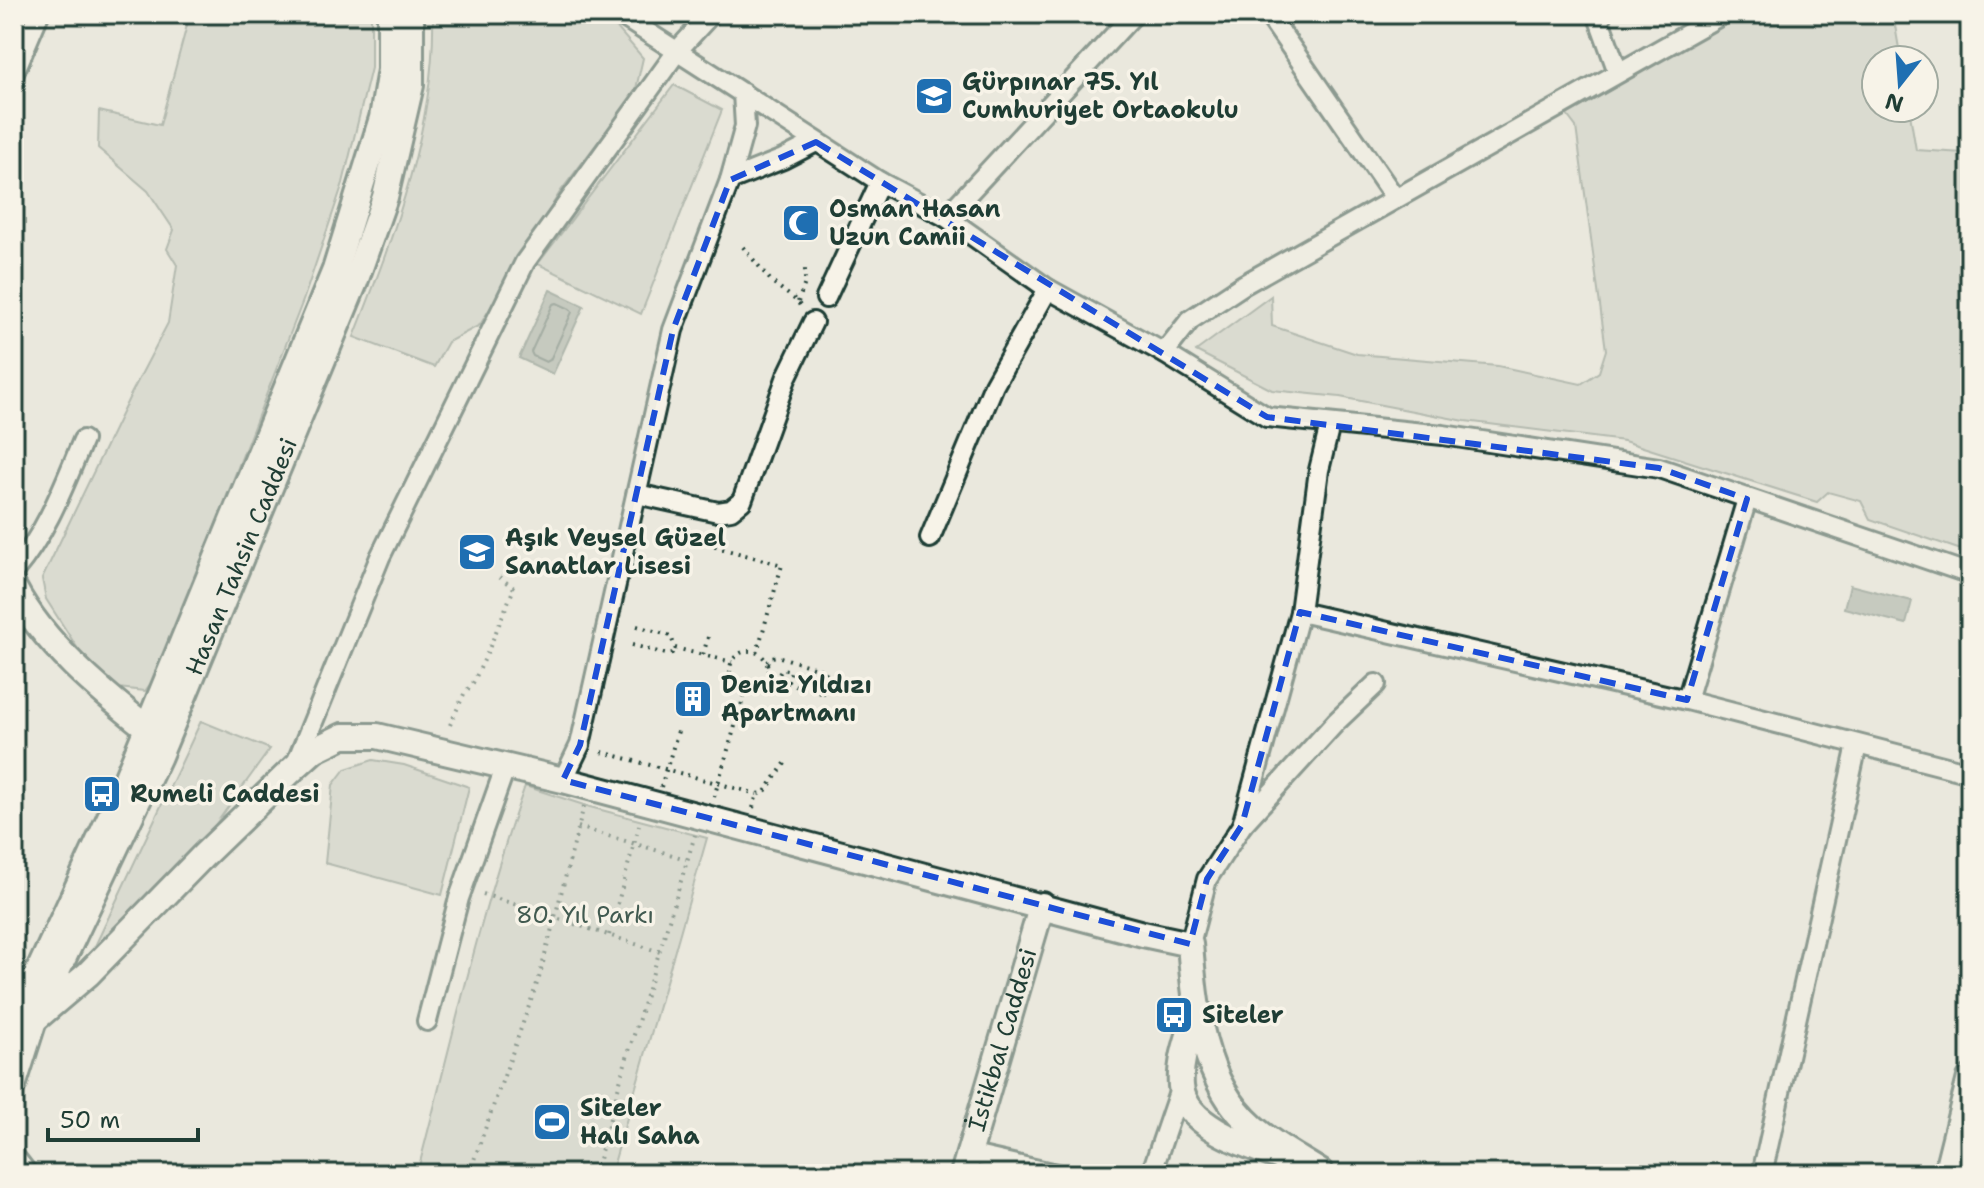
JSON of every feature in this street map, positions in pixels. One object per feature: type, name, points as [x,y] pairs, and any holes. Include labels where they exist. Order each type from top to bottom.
[{"type":"street","points":[[14,73],[39,14]]},
{"type":"street","name":"Hasan Tahsin Caddesi","points":[[14,1083],[21,1018],[35,980],[116,804],[335,270],[382,118],[390,70],[390,14]]},
{"type":"street","name":"Hasan Tahsin Caddesi","points":[[21,1018],[159,756],[355,282],[385,197],[411,85],[411,14]]},
{"type":"street","points":[[619,14],[880,182],[946,217],[1048,289],[1164,353],[1267,417],[1443,435],[1659,468],[1970,574]]},
{"type":"street","points":[[294,768],[380,557],[525,262],[678,50],[711,14]]},
{"type":"street","points":[[946,217],[1134,14]]},
{"type":"street","points":[[1268,14],[1395,198]]},
{"type":"street","points":[[1597,14],[1618,72]]},
{"type":"street","points":[[1164,353],[1190,320],[1243,285],[1723,14]]},
{"type":"street","points":[[563,780],[580,745],[673,330],[730,180],[745,126],[743,93]]},
{"type":"street","points":[[730,180],[816,142]]},
{"type":"street","points":[[826,298],[880,182]]},
{"type":"street","points":[[930,538],[994,385],[1048,289]]},
{"type":"street","points":[[637,494],[718,512],[731,510],[742,501],[787,376],[813,322]]},
{"type":"street","points":[[1242,825],[1300,612],[1319,470],[1330,425]]},
{"type":"street","points":[[14,571],[47,522],[83,440]]},
{"type":"street","points":[[1687,700],[1747,499]]},
{"type":"street","points":[[14,588],[20,617],[99,690],[147,728]]},
{"type":"street","points":[[1300,612],[1687,700],[1970,773]]},
{"type":"street","points":[[1323,1173],[1252,1127],[1232,1103],[1215,1072],[1196,1013],[1190,944],[1207,879],[1242,825],[1336,722],[1376,684]]},
{"type":"street","points":[[21,1018],[88,974],[294,768],[314,750],[343,736],[377,736],[563,780],[1190,944]]},
{"type":"street","points":[[1762,1174],[1857,745]]},
{"type":"street","points":[[427,1021],[459,898],[505,768]]},
{"type":"street","name":"İstikbal Caddesi","points":[[965,1164],[1042,905]]},
{"type":"street","points":[[1151,1174],[1180,1089],[1185,1047],[1196,1013]]},
{"type":"street","points":[[1946,1174],[1970,1078]]},
{"type":"street","points":[[1180,1089],[1192,1109],[1208,1126],[1231,1140],[1323,1173]]},
{"type":"street","points":[[965,1164],[1056,1174]]},
{"type":"path","points":[[743,247],[772,282],[798,302],[806,318],[813,322]]},
{"type":"path","points":[[798,302],[805,283],[805,264]]},
{"type":"path","points":[[660,540],[679,537],[782,565],[757,652]]},
{"type":"path","points":[[450,725],[486,656],[514,588],[495,574]]},
{"type":"path","points":[[637,626],[671,636],[675,648]]},
{"type":"path","points":[[703,655],[708,637]]},
{"type":"path","points":[[632,645],[666,654],[672,653],[675,648]]},
{"type":"path","points":[[675,648],[732,662]]},
{"type":"path","points":[[767,676],[785,682],[822,692],[826,671],[777,656],[771,657],[767,663],[767,676],[758,687],[746,689],[732,679],[732,662],[745,651],[757,652],[767,663],[791,671],[785,682]]},
{"type":"path","points":[[785,669],[778,676],[785,682]]},
{"type":"path","points":[[713,804],[746,689]]},
{"type":"path","points":[[661,789],[678,731]]},
{"type":"path","points":[[602,752],[757,794],[764,793],[786,762]]},
{"type":"path","points":[[751,814],[757,794]]},
{"type":"path","points":[[469,1174],[539,978],[587,796]]},
{"type":"path","points":[[609,935],[643,813]]},
{"type":"path","points":[[578,827],[686,859]]},
{"type":"path","points":[[595,1174],[686,859],[698,828]]},
{"type":"path","points":[[483,894],[660,952]]},
{"type":"highlighted area","points":[[816,142],[1267,417],[1659,468],[1747,499],[1687,700],[1300,612],[1242,825],[1207,879],[1190,944],[563,780],[580,745],[673,330],[730,180]]},
{"type":"green space","points":[[190,14],[371,14],[371,68],[343,183],[304,298],[157,675],[145,691],[118,688],[80,652],[46,599],[42,579],[168,323],[177,265],[167,249],[174,230],[148,191],[98,148],[99,111],[160,125]]},
{"type":"green space","points":[[433,14],[593,14],[618,29],[643,58],[635,93],[560,192],[480,325],[448,342],[434,367],[354,337],[397,220],[420,139],[428,97]]},
{"type":"green space","points":[[1743,14],[1893,14],[1898,44],[1860,44],[1860,124],[1912,124],[1916,150],[1964,153],[1970,150],[1970,553],[1870,519],[1861,501],[1828,492],[1817,502],[1624,441],[1465,421],[1340,397],[1272,390],[1196,351],[1271,296],[1272,326],[1357,354],[1498,366],[1581,384],[1599,372],[1606,350],[1576,127],[1567,115]]},
{"type":"green space","points":[[674,85],[722,110],[641,314],[538,264]]},
{"type":"green space","points":[[201,721],[270,749],[197,850],[88,961]]},
{"type":"green space","points":[[373,760],[404,765],[469,787],[442,895],[325,863],[333,785],[345,769]]},
{"type":"green space","name":"80. Yıl Parkı","points":[[525,786],[707,838],[611,1174],[417,1174],[480,930]]},
{"type":"water","points":[[550,290],[584,306],[553,374],[519,358]]},
{"type":"water","points":[[1850,585],[1912,601],[1906,624],[1844,608]]},
{"type":"place","name":"Gürpınar 75. Yıl Cumhuriyet Ortaokulu","points":[[934,96]]},
{"type":"place","name":"Osman Hasan Uzun Camii","points":[[801,223]]},
{"type":"place","name":"Aşık Veysel Güzel Sanatlar Lisesi","points":[[477,552]]},
{"type":"place","name":"Deniz Yıldızı Apartmanı","points":[[693,699]]},
{"type":"place","name":"Rumeli Caddesi","points":[[102,794]]},
{"type":"place","name":"Siteler","points":[[1174,1015]]},
{"type":"place","name":"Siteler Halı Saha","points":[[552,1122]]}]
